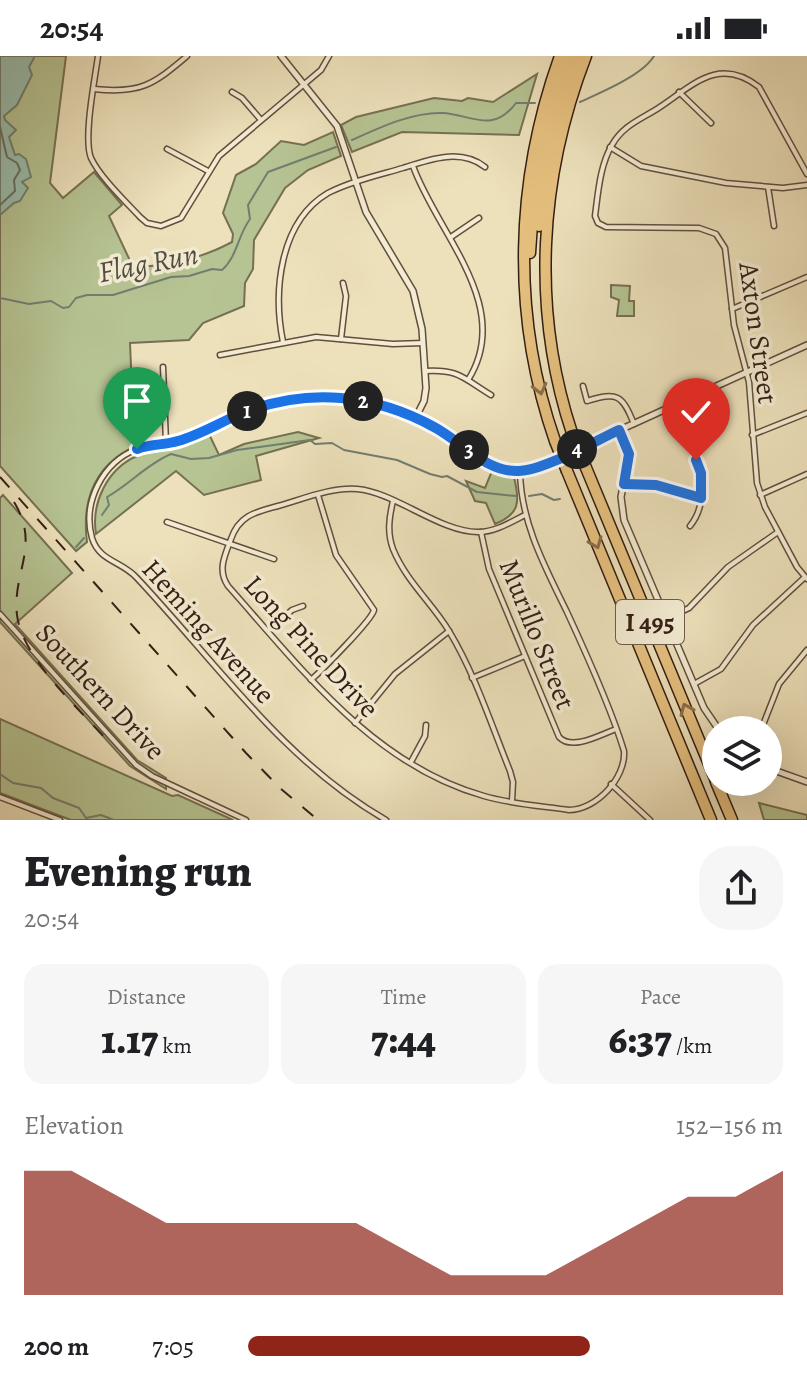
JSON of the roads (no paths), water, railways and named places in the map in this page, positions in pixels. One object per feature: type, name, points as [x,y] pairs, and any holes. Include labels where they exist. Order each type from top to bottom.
[{"type":"highway","name":"I 495","points":[[560,56],[541,116],[526,188],[523,261],[530,336],[539,386],[555,441],[711,820]]},
{"type":"highway","name":"I 495","points":[[530,336],[529,262],[535,185],[546,123],[568,56]]},
{"type":"highway","name":"I 495","points":[[576,56],[548,148],[540,209],[539,280],[552,354],[572,433],[702,748]]},
{"type":"highway","name":"I 495","points":[[552,354],[545,288],[548,204],[560,135],[586,56]]},
{"type":"highway","name":"I 495","points":[[722,796],[732,820]]},
{"type":"street","points":[[98,56],[88,140],[90,154],[98,169],[143,220],[161,226],[181,218],[208,171],[224,151],[321,70],[329,56]]},
{"type":"street","points":[[94,89],[121,92],[144,87],[162,77],[187,56]]},
{"type":"street","points":[[281,56],[337,126],[372,225],[413,291],[420,315],[425,371],[425,396],[416,417]]},
{"type":"street","points":[[807,174],[763,92],[749,77],[731,70],[712,70],[696,77],[628,126],[610,147],[641,166],[726,183],[768,187],[807,185]]},
{"type":"street","points":[[232,92],[242,98],[261,120]]},
{"type":"street","points":[[679,92],[711,123]]},
{"type":"street","name":"Axton Street","points":[[610,147],[602,172],[596,214],[598,223],[606,227],[699,228],[716,234],[726,251],[736,337],[747,373],[754,470],[760,495],[806,578]]},
{"type":"street","points":[[167,149],[208,171]]},
{"type":"street","points":[[283,342],[279,286],[293,233],[314,203],[336,189],[448,156],[476,160],[485,167]]},
{"type":"street","points":[[412,165],[426,199],[451,237],[470,275],[480,316],[481,353],[468,380]]},
{"type":"street","points":[[768,187],[774,226]]},
{"type":"street","points":[[451,237],[479,218]]},
{"type":"street","points":[[732,309],[807,277]]},
{"type":"street","points":[[341,339],[346,296],[343,283]]},
{"type":"street","points":[[220,355],[316,337],[375,343],[423,343]]},
{"type":"street","points":[[650,820],[611,784],[621,772],[625,760],[624,748],[573,626],[545,569],[525,515],[520,472],[536,468],[807,345]]},
{"type":"street","points":[[163,367],[166,443]]},
{"type":"street","points":[[425,371],[450,371],[491,395]]},
{"type":"street","points":[[583,386],[587,401],[609,394],[620,398],[634,424]]},
{"type":"street","name":"Heming Avenue","points":[[386,820],[347,796],[307,765],[133,574],[109,560],[96,546],[90,509],[101,479],[125,455],[147,446],[181,440],[255,409],[301,398],[360,401],[416,417],[449,435],[491,466],[520,472]]},
{"type":"street","points":[[752,435],[807,413]]},
{"type":"street","points":[[619,430],[629,454],[621,505],[624,520],[709,716]]},
{"type":"street","points":[[690,526],[697,517],[701,498],[701,473],[696,460]]},
{"type":"street","points":[[760,495],[807,474]]},
{"type":"street","points":[[624,484],[656,485],[701,498]]},
{"type":"street","name":"Long Pine Drive","points":[[481,532],[462,529],[357,489],[318,495],[248,515],[236,527],[229,543],[222,566],[223,579],[311,680],[355,723],[411,762],[475,793],[578,810],[594,802],[611,784]]},
{"type":"street","points":[[311,680],[370,620],[374,610],[336,555],[318,495]]},
{"type":"street","points":[[393,501],[389,527],[394,551],[409,578],[449,631],[472,678],[510,771],[512,801]]},
{"type":"street","points":[[481,532],[525,515]]},
{"type":"street","points":[[167,522],[274,559]]},
{"type":"street","name":"Murillo Street","points":[[481,532],[489,569],[559,737],[563,742],[574,743],[616,729]]},
{"type":"street","points":[[666,619],[689,608],[728,567],[778,532]]},
{"type":"street","points":[[694,684],[721,669],[753,625],[806,578]]},
{"type":"street","points":[[268,631],[292,610],[303,606]]},
{"type":"street","name":"Southern Drive","points":[[0,614],[136,765],[148,774],[246,820]]},
{"type":"street","points":[[355,723],[395,674],[449,631]]},
{"type":"street","points":[[766,716],[779,684],[807,650]]},
{"type":"street","points":[[472,678],[525,656]]},
{"type":"street","points":[[411,762],[425,736],[426,725]]},
{"type":"street","points":[[782,772],[807,780]]},
{"type":"street","points":[[0,797],[60,820]]},
{"type":"water","points":[[0,56],[35,56],[29,67],[32,75],[17,105],[4,116],[16,130],[9,137],[15,155],[26,159],[31,177],[22,182],[28,188],[20,201],[0,215]]},
{"type":"waterway","name":"Flag Run","points":[[580,102],[631,77],[654,56]]},
{"type":"waterway","name":"Flag Run","points":[[352,140],[419,115],[442,113],[490,120],[507,113],[516,103],[535,103]]},
{"type":"waterway","name":"Flag Run","points":[[0,298],[29,304],[51,301],[63,308],[69,307],[76,298],[87,295],[113,295],[171,277],[222,270],[231,259],[250,219],[248,205],[268,172],[336,147]]},
{"type":"waterway","points":[[102,515],[109,505],[107,497],[171,454],[191,459],[209,458],[237,450],[310,440],[315,444],[332,443],[344,450],[397,460],[430,474],[447,476],[477,492],[516,496]]},
{"type":"waterway","points":[[529,496],[542,494],[554,500],[560,499]]},
{"type":"waterway","points":[[76,547],[84,538]]},
{"type":"waterway","points":[[0,774],[13,783],[41,788],[53,798],[79,808],[86,818],[101,815],[114,820]]},
{"type":"railway","points":[[0,477],[246,753],[281,789],[318,820]]},
{"type":"railway","points":[[14,502],[25,532],[17,600],[21,631],[54,683],[109,742]]}]
